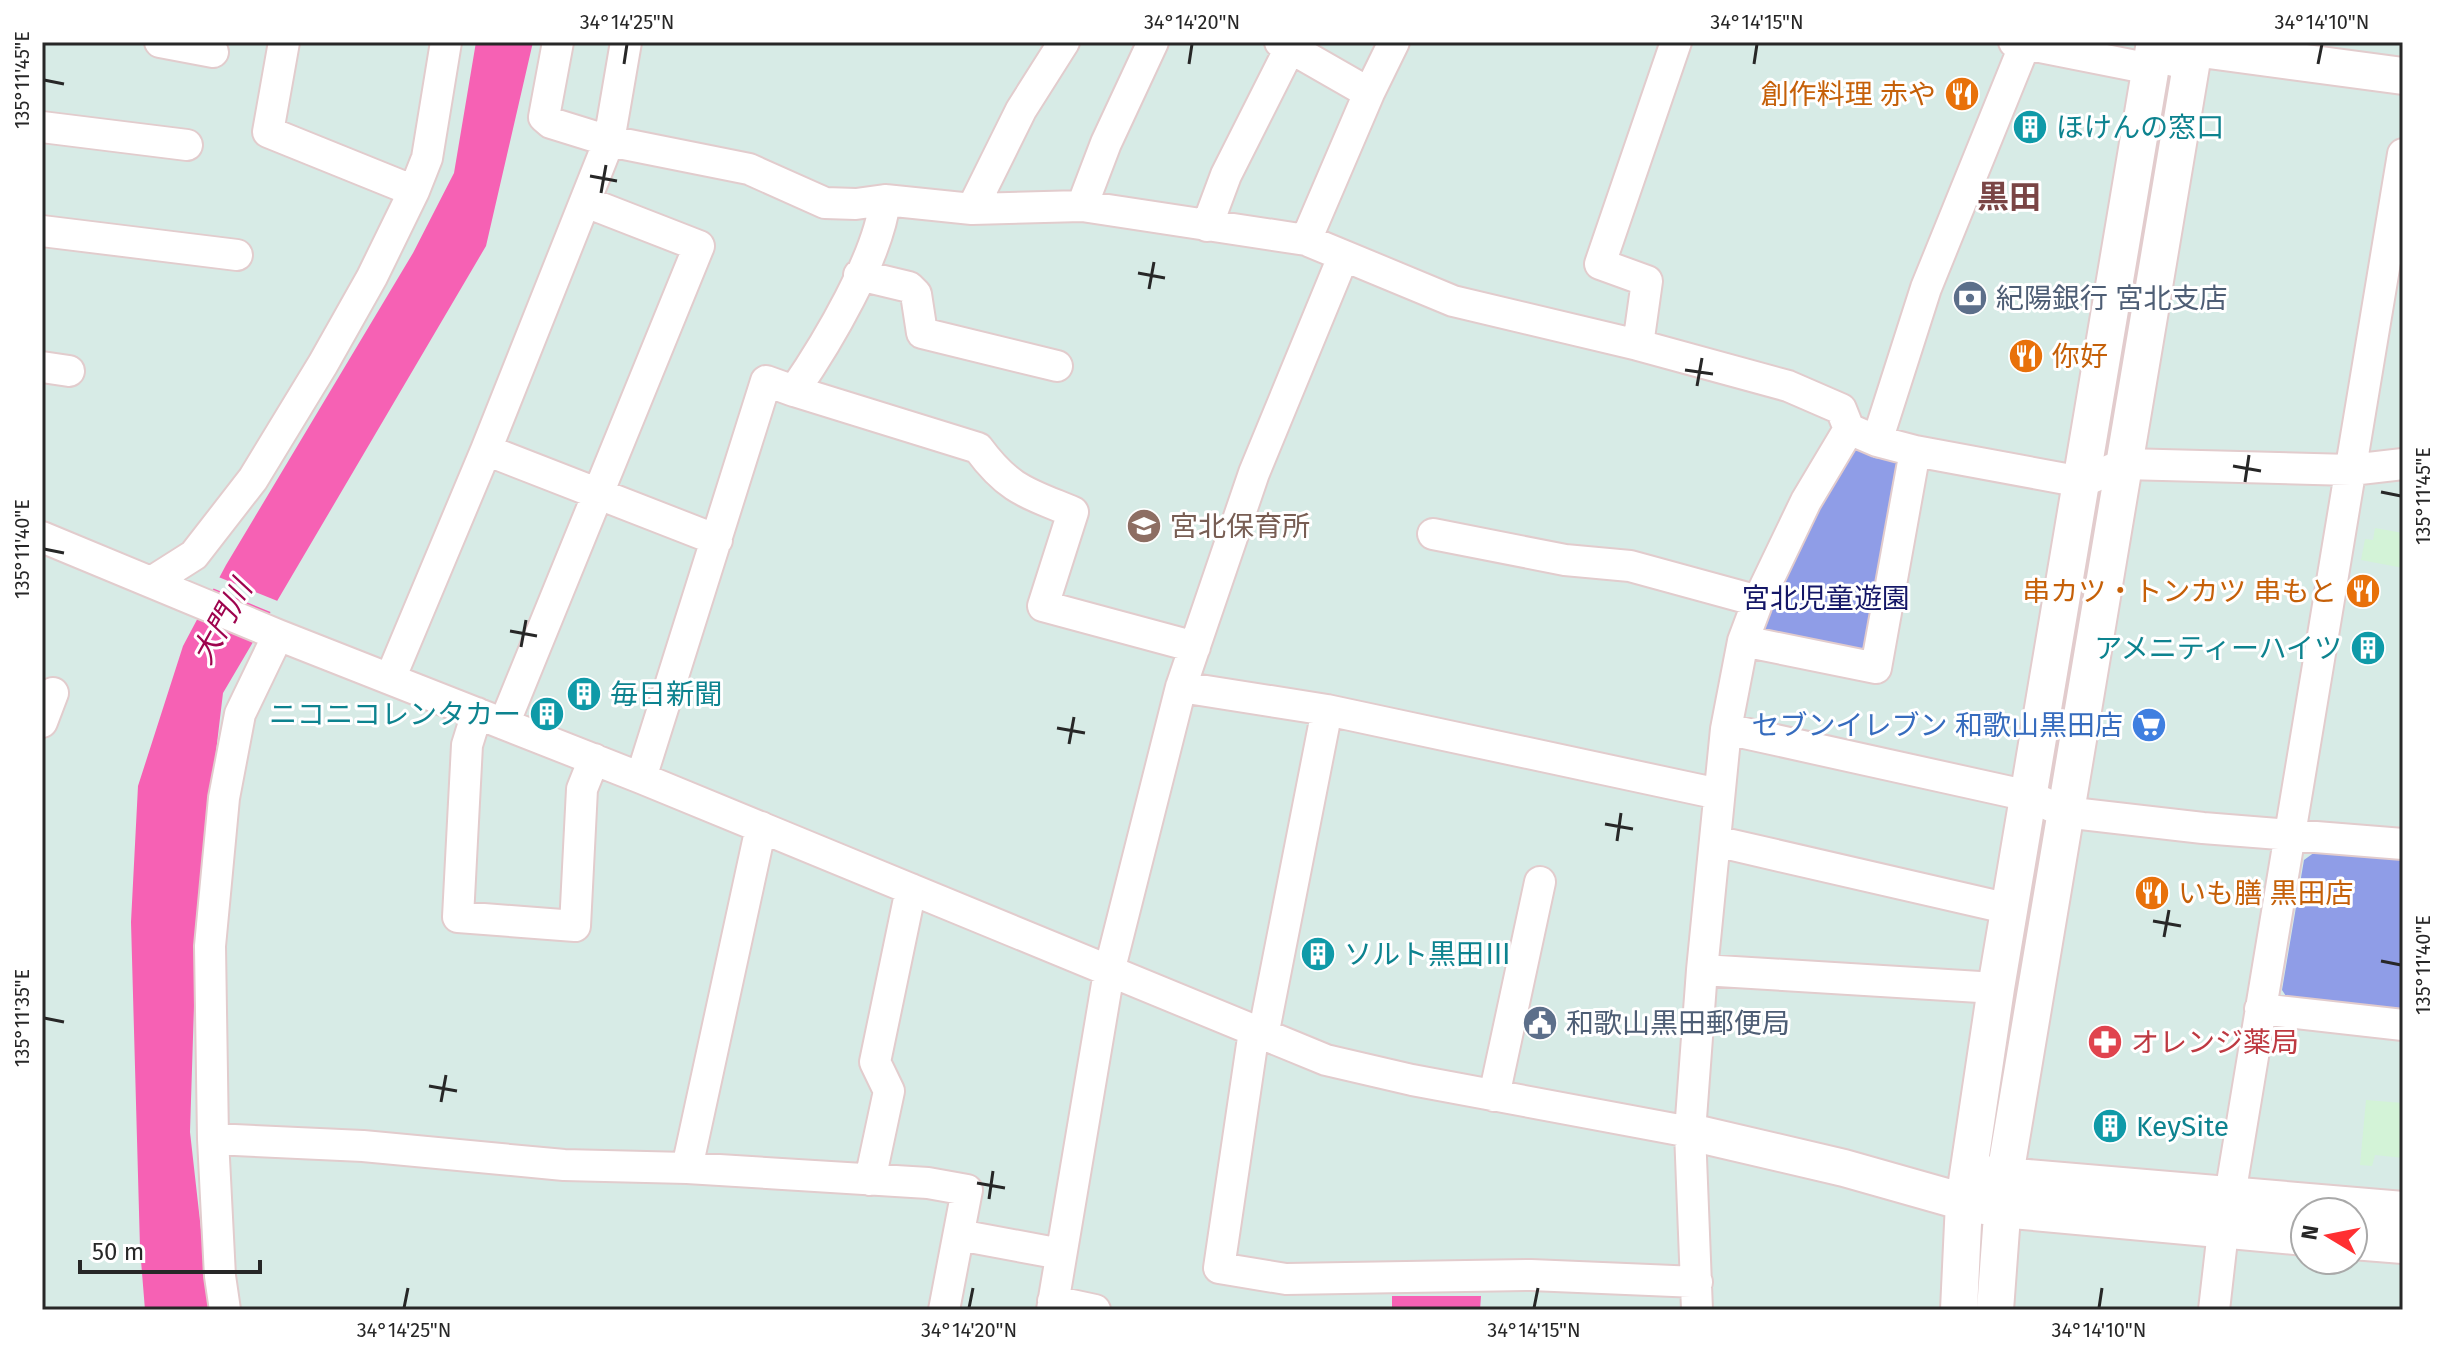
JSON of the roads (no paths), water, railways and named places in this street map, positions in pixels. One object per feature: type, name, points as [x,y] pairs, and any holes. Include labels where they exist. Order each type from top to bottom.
[{"type":"street","points":[[160,42],[213,52]]},
{"type":"street","points":[[284,42],[268,132],[414,191]]},
{"type":"street","points":[[159,584],[194,555],[253,479],[372,277],[427,158],[446,42]]},
{"type":"street","points":[[558,42],[544,117],[551,123],[609,141],[749,169],[825,203],[856,204],[885,200],[972,209],[1082,206],[1306,240],[1453,301],[1638,345],[1788,386],[1841,409],[1863,435],[1915,451],[2082,482],[2124,464],[2351,470],[2403,464]]},
{"type":"street","points":[[390,679],[486,450],[609,141],[626,42]]},
{"type":"street","points":[[972,209],[1021,110],[1064,42]]},
{"type":"street","points":[[1082,206],[1106,143],[1153,42]]},
{"type":"street","points":[[1306,240],[1394,42]]},
{"type":"street","points":[[1638,345],[1647,281],[1600,264],[1676,42]]},
{"type":"street","points":[[1327,710],[1259,1033],[1219,1268],[1286,1279],[1531,1275],[1697,1296],[1690,1132],[1702,970],[1726,729],[1743,641],[1758,601],[1806,501],[1863,435],[1926,288],[2020,43],[2153,56],[2194,45],[2403,76]]},
{"type":"street","points":[[1207,226],[1226,175],[1285,45],[1369,93]]},
{"type":"street","points":[[1995,1310],[2003,1192],[2194,45]]},
{"type":"street","points":[[1959,1310],[1966,1188],[1996,988],[2153,56]]},
{"type":"street","points":[[42,127],[187,145]]},
{"type":"street","points":[[2230,1195],[2403,154]]},
{"type":"street","points":[[794,391],[821,352],[859,275],[882,223],[885,200]]},
{"type":"street","points":[[586,202],[699,246],[599,495],[491,719],[467,745],[458,917],[575,926],[582,789],[594,759]]},
{"type":"street","points":[[42,231],[237,255]]},
{"type":"street","points":[[1095,1310],[1053,1306],[1109,972],[1181,687],[1254,473],[1343,257]]},
{"type":"street","points":[[859,275],[909,287],[916,294],[922,333],[1057,366]]},
{"type":"street","points":[[641,778],[766,381],[978,448],[996,472],[1015,488],[1073,512],[1043,606],[1195,647]]},
{"type":"street","points":[[486,450],[717,540]]},
{"type":"street","points":[[1743,641],[1876,668],[1915,451]]},
{"type":"street","points":[[1433,534],[1565,560],[1630,566],[1758,601]]},
{"type":"street","points":[[42,537],[274,633],[641,778],[1326,1060],[1494,1096],[1690,1132],[1844,1168],[2223,1231],[2289,1236]]},
{"type":"street","points":[[225,1310],[220,1276],[213,1139],[210,946],[224,798],[240,714],[274,633]]},
{"type":"street","points":[[1181,687],[1327,710],[1719,794]]},
{"type":"street","points":[[42,722],[53,693]]},
{"type":"street","points":[[1726,729],[2029,796],[2064,812],[2403,844]]},
{"type":"street","points":[[687,1168],[761,827]]},
{"type":"street","points":[[1715,841],[2010,909]]},
{"type":"street","points":[[1494,1096],[1540,882]]},
{"type":"street","points":[[870,1180],[889,1091],[875,1062],[911,889]]},
{"type":"street","points":[[1702,970],[1996,988]]},
{"type":"street","points":[[2260,1009],[2403,1025]]},
{"type":"street","points":[[213,1139],[363,1146],[564,1165],[687,1168],[928,1183],[967,1190],[944,1310]]},
{"type":"street","points":[[2003,1192],[2230,1195],[2403,1210]]},
{"type":"street","points":[[2214,1310],[2223,1231]]},
{"type":"street","points":[[959,1235],[1061,1254]]},
{"type":"street","points":[[2369,1242],[2403,1245]]},
{"type":"water","name":"大門川","points":[[476,42],[533,42],[486,246],[223,693],[197,911],[190,1132],[210,1310],[145,1310],[140,1248],[131,922],[138,786],[183,646],[226,565],[413,253],[454,173]]},
{"type":"water","points":[[1392,1296],[1481,1296],[1480,1310],[1392,1310]]},
{"type":"place","name":"創作料理 赤や","points":[[1962,94]]},
{"type":"place","name":"ほけんの窓口","points":[[2030,127]]},
{"type":"place","name":"紀陽銀行 宮北支店","points":[[1970,298]]},
{"type":"place","name":"你好","points":[[2026,356]]},
{"type":"place","name":"宮北保育所","points":[[1144,526]]},
{"type":"place","name":"串カツ・トンカツ 串もと","points":[[2363,591]]},
{"type":"place","name":"アメニティーハイツ","points":[[2368,648]]},
{"type":"place","name":"毎日新聞","points":[[584,694]]},
{"type":"place","name":"ニコニコレンタカー","points":[[547,714]]},
{"type":"place","name":"セブンイレブン 和歌山黒田店","points":[[2149,725]]},
{"type":"place","name":"いも膳 黒田店","points":[[2152,893]]},
{"type":"place","name":"ソルト黒田Ⅲ","points":[[1318,954]]},
{"type":"place","name":"和歌山黒田郵便局","points":[[1540,1023]]},
{"type":"place","name":"オレンジ薬局","points":[[2105,1042]]},
{"type":"place","name":"KeySite","points":[[2110,1126]]},
{"type":"district","name":"黒田","points":[[2009,197]]},
{"type":"park label","name":"宮北児童遊園","points":[[1826,598]]}]
